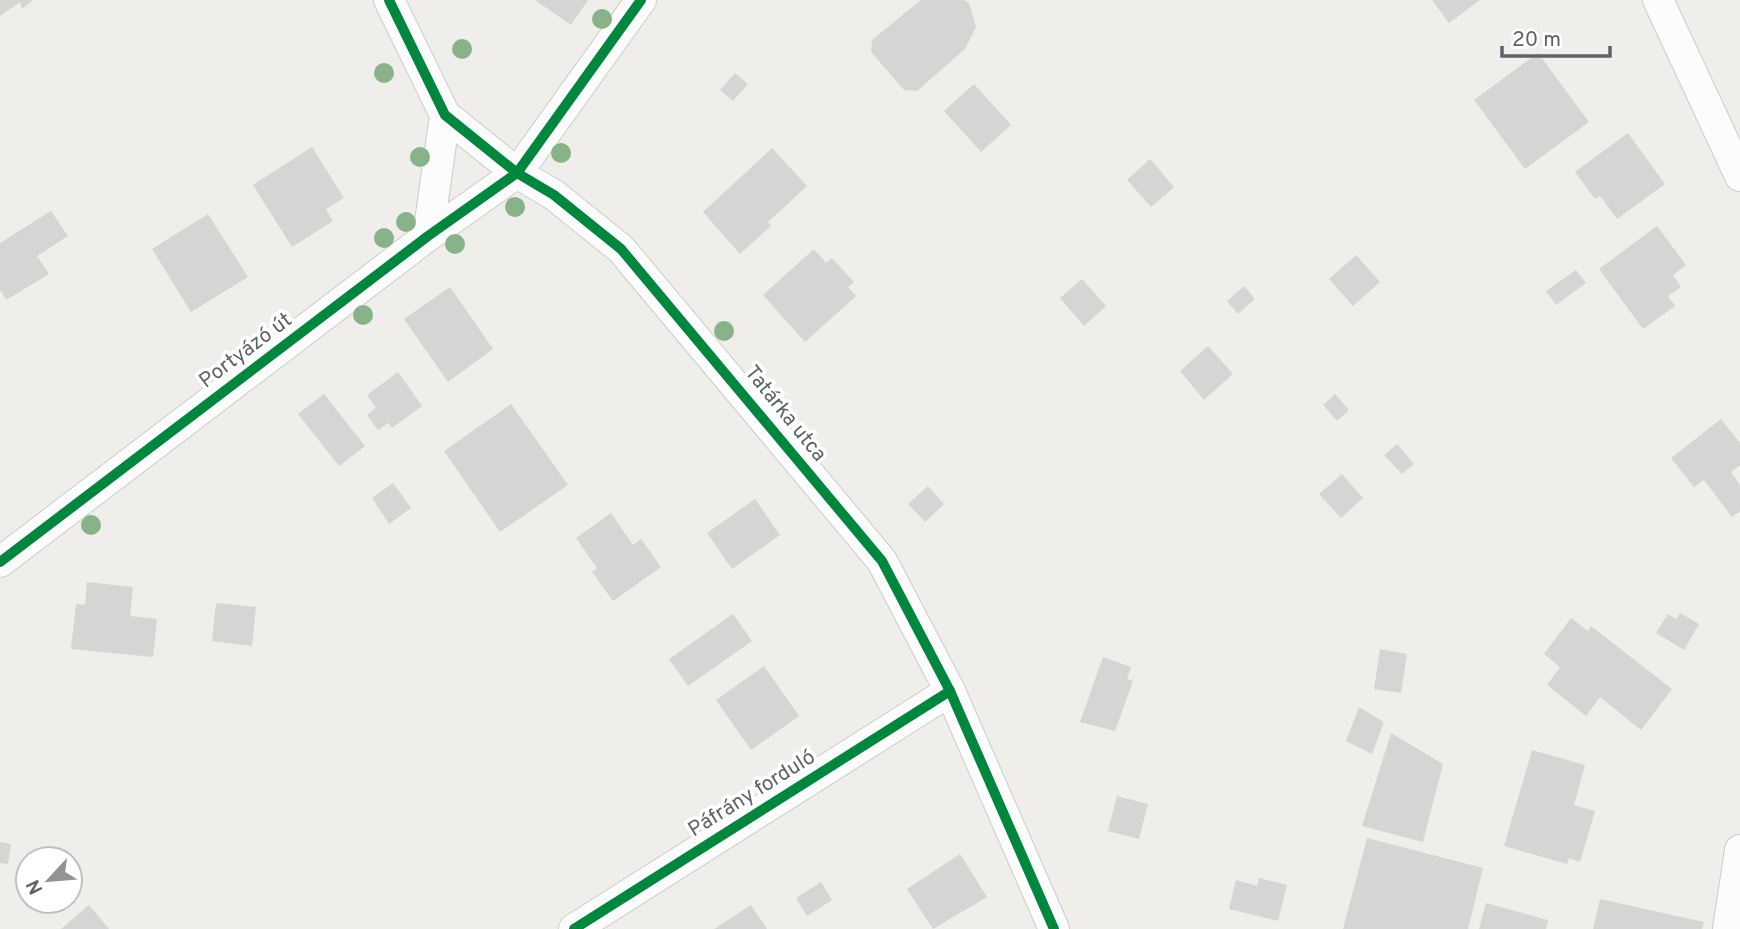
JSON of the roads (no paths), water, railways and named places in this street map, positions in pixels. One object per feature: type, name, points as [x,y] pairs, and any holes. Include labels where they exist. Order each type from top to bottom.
[{"type":"street","name":"Tatárka utca","points":[[389,0],[445,115],[517,173],[554,195],[621,249],[882,561],[950,691],[1054,929]]},
{"type":"street","name":"Portyázó út","points":[[0,562],[428,236],[517,173],[640,0]]},
{"type":"street","points":[[1658,0],[1740,177]]},
{"type":"street","points":[[428,236],[445,115]]},
{"type":"street","name":"Páfrány forduló","points":[[574,929],[950,691]]},
{"type":"street","points":[[1728,929],[1740,850]]}]
